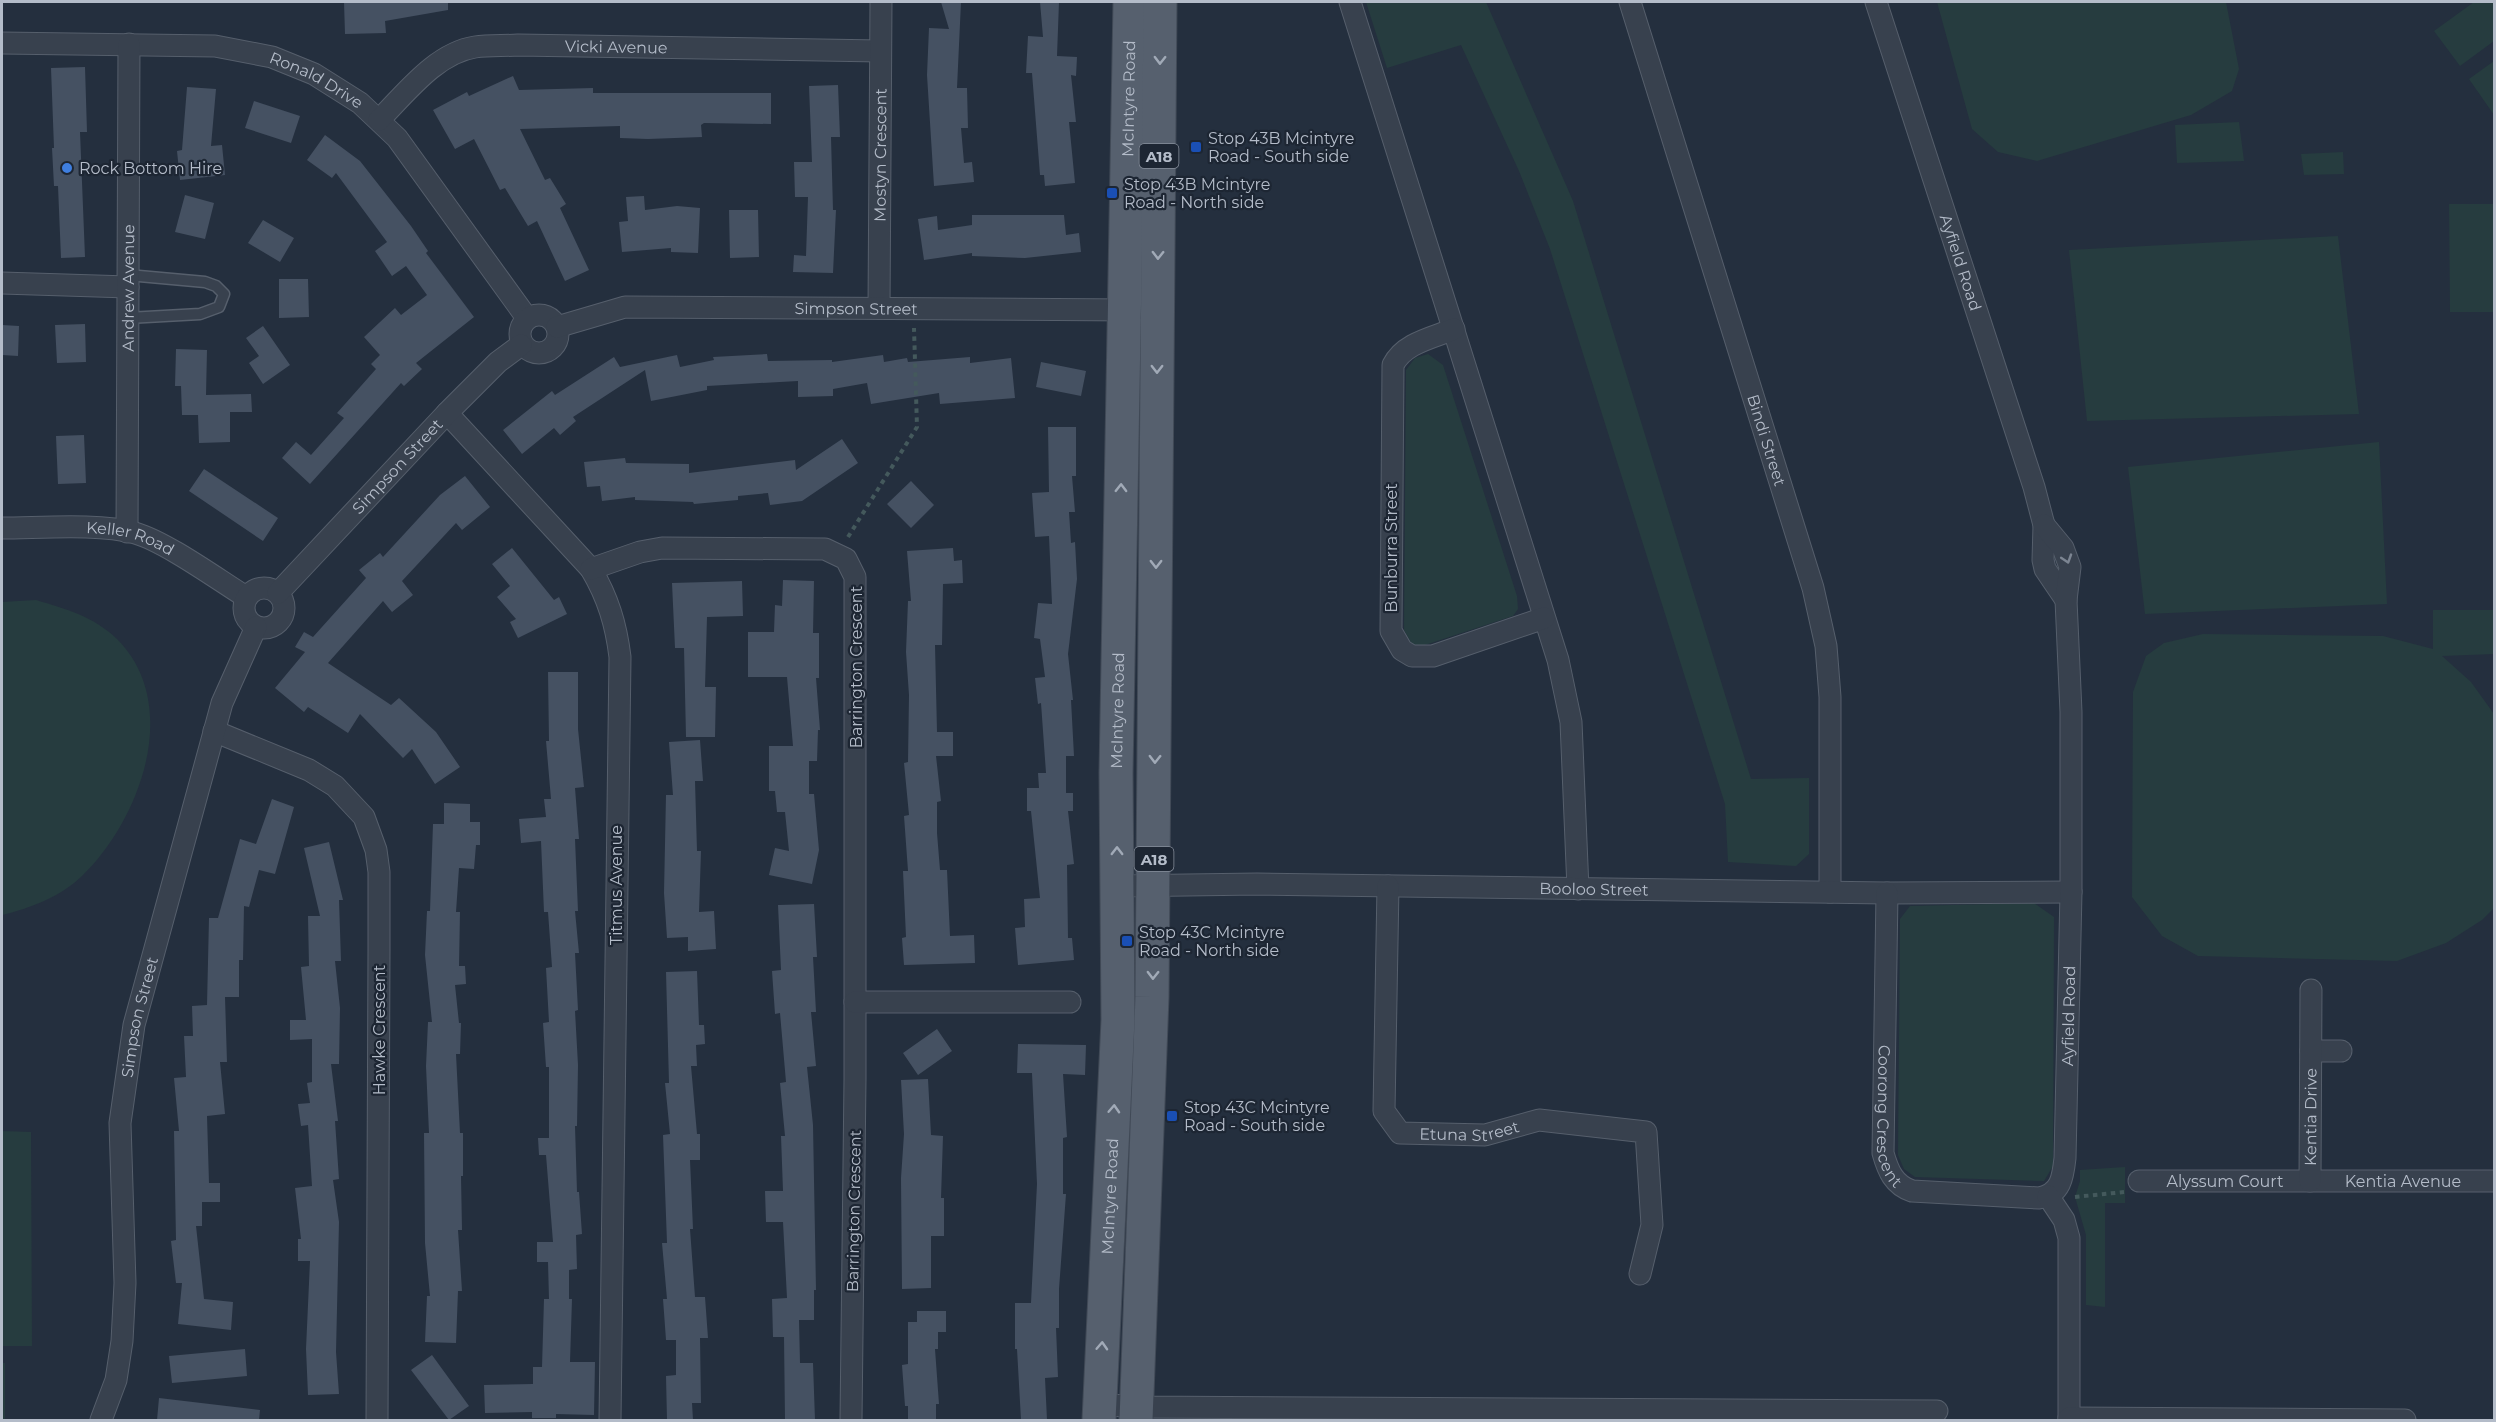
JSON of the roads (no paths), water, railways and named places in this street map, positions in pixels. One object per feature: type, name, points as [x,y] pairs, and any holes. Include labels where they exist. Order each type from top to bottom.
[{"type":"main road","name":"McIntyre Road","points":[[1099,1412],[1118,1020],[1116,773],[1130,2]]},
{"type":"main road","name":"McIntyre Road","points":[[1136,1414],[1152,997],[1160,2]]},
{"type":"street","name":"Mostyn Crescent","points":[[879,308],[881,2]]},
{"type":"street","points":[[1350,2],[1558,660],[1571,722],[1578,889]]},
{"type":"street","name":"Bindi Street","points":[[1630,2],[1813,588],[1826,646],[1830,697],[1830,892]]},
{"type":"street","name":"Ayfield Road","points":[[1876,2],[2031,475],[2044,525],[2068,559],[2070,578],[2066,600],[2071,712],[2071,892],[2065,1158],[2059,1187],[2048,1196]]},
{"type":"street","name":"Ronald Drive","points":[[2,43],[215,46],[272,57],[304,69],[337,87],[379,120],[397,138],[527,318]]},
{"type":"street","name":"Andrew Avenue","points":[[127,532],[129,44]]},
{"type":"street","name":"Vicki Avenue","points":[[379,120],[430,70],[450,56],[475,47],[518,45],[880,51]]},
{"type":"street","points":[[2,283],[128,281]]},
{"type":"street","name":"Simpson Street","points":[[557,327],[625,307],[1157,311]]},
{"type":"street","points":[[542,315],[557,327],[558,338],[550,351],[536,354],[521,345],[519,331],[527,318],[542,315]]},
{"type":"street","name":"Bunburra Street","points":[[1454,329],[1411,346],[1399,354],[1393,365],[1391,631],[1402,650],[1424,658],[1544,618]]},
{"type":"street","name":"Simpson Street","points":[[278,593],[447,413],[498,362],[521,345]]},
{"type":"street","name":"Titmus Avenue","points":[[447,413],[591,569],[611,607],[620,657],[610,1420]]},
{"type":"street","name":"Keller Road","points":[[2,528],[116,529],[127,532],[151,540],[246,597]]},
{"type":"street","name":"Barrington Crescent","points":[[591,569],[640,552],[662,548],[825,549],[838,553],[849,564],[855,577],[855,1002],[851,1420]]},
{"type":"street","points":[[259,588],[267,588],[278,593],[283,602],[280,619],[269,627],[256,627],[244,614],[246,597],[259,588]]},
{"type":"street","name":"Simpson Street","points":[[100,1420],[116,1380],[122,1341],[125,1283],[120,1123],[134,1025],[222,703],[256,627]]},
{"type":"street","name":"Hawke Crescent","points":[[214,731],[309,770],[336,786],[364,817],[376,850],[379,950],[377,1420]]},
{"type":"street","name":"Booloo Street","points":[[1117,886],[1388,886],[1887,893],[2071,892]]},
{"type":"street","name":"Etuna Street","points":[[1388,886],[1384,1111],[1400,1133],[1485,1135],[1539,1120],[1646,1132],[1652,1225],[1640,1274]]},
{"type":"street","name":"Coorong Crescent","points":[[1887,893],[1883,1153],[1888,1171],[1904,1188],[1912,1191],[2039,1198],[2048,1196]]},
{"type":"street","name":"Kentia Drive","points":[[2310,1181],[2311,990]]},
{"type":"street","points":[[855,1002],[1070,1002]]},
{"type":"street","name":"Kentia Drive","points":[[2311,1051],[2341,1051]]},
{"type":"street","name":"Alyssum Court","points":[[2139,1181],[2310,1181]]},
{"type":"street","name":"Kentia Avenue","points":[[2310,1181],[2494,1181]]},
{"type":"street","points":[[2048,1196],[2064,1220],[2069,1238],[2069,1419],[2405,1420]]},
{"type":"street","points":[[1099,1412],[1136,1414],[1937,1412]]},
{"type":"lane","points":[[128,281],[205,282],[216,286],[224,294],[219,307],[200,314],[128,318]]},
{"type":"place","name":"Stop 43B Mcintyre Road - South side","points":[[1196,147]]},
{"type":"place","name":"Rock Bottom Hire","points":[[67,168]]},
{"type":"place","name":"Stop 43B Mcintyre Road - North side","points":[[1112,193]]},
{"type":"place","name":"Stop 43C Mcintyre Road - North side","points":[[1127,941]]},
{"type":"place","name":"Stop 43C Mcintyre Road - South side","points":[[1172,1116]]}]
